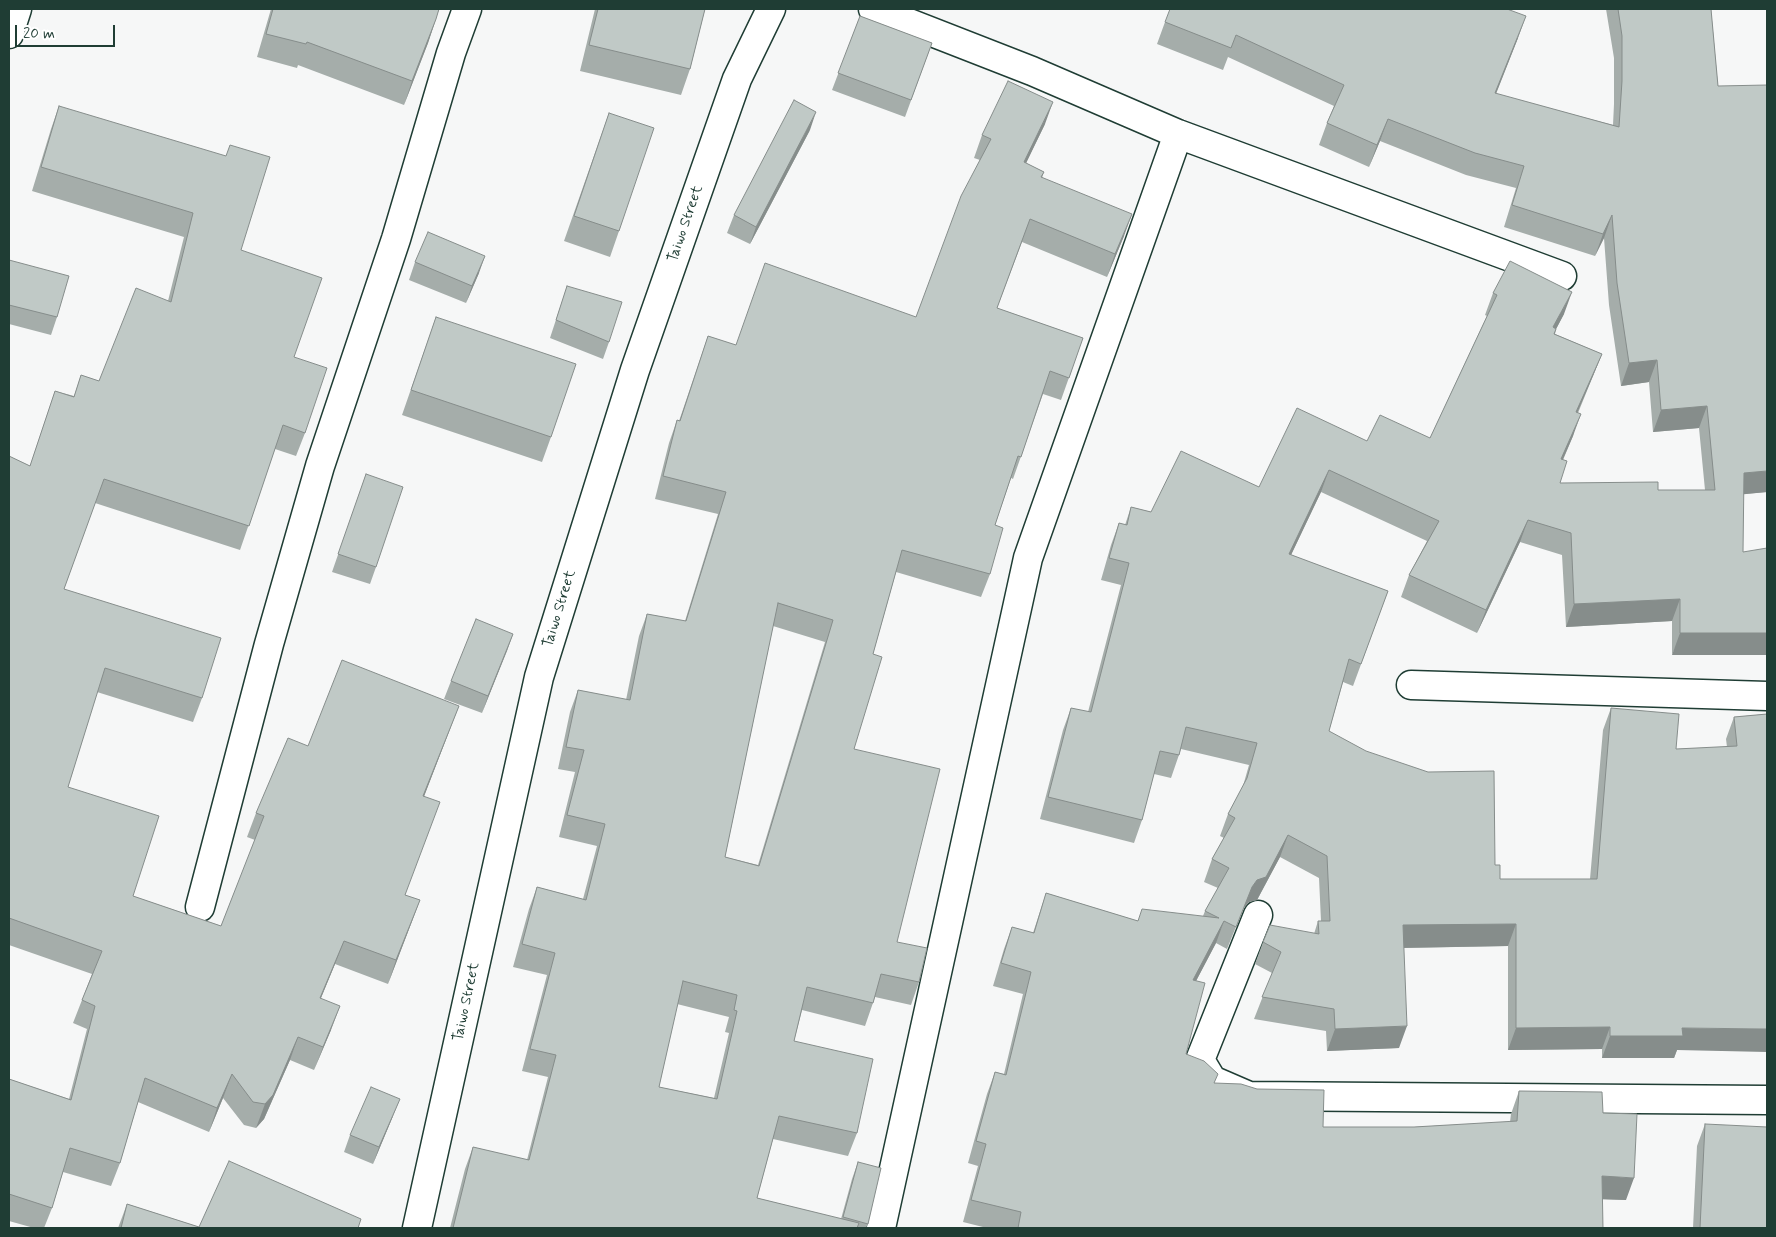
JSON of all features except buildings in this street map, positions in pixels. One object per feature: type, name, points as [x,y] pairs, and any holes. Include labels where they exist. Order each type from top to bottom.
[{"type":"street","points":[[9,34],[16,9]]},
{"type":"street","points":[[200,907],[268,644],[320,466],[396,239],[451,53],[467,9]]},
{"type":"street","points":[[874,9],[1032,71],[1178,134],[1562,276]]},
{"type":"street","name":"Taiwo Street","points":[[417,1228],[539,677],[635,370],[737,79],[765,10]]},
{"type":"street","points":[[881,1228],[1028,558],[1178,134]]},
{"type":"street","points":[[1411,684],[1767,696]]},
{"type":"street","points":[[1258,915],[1200,1060],[1212,1080],[1249,1096],[1767,1100]]}]
